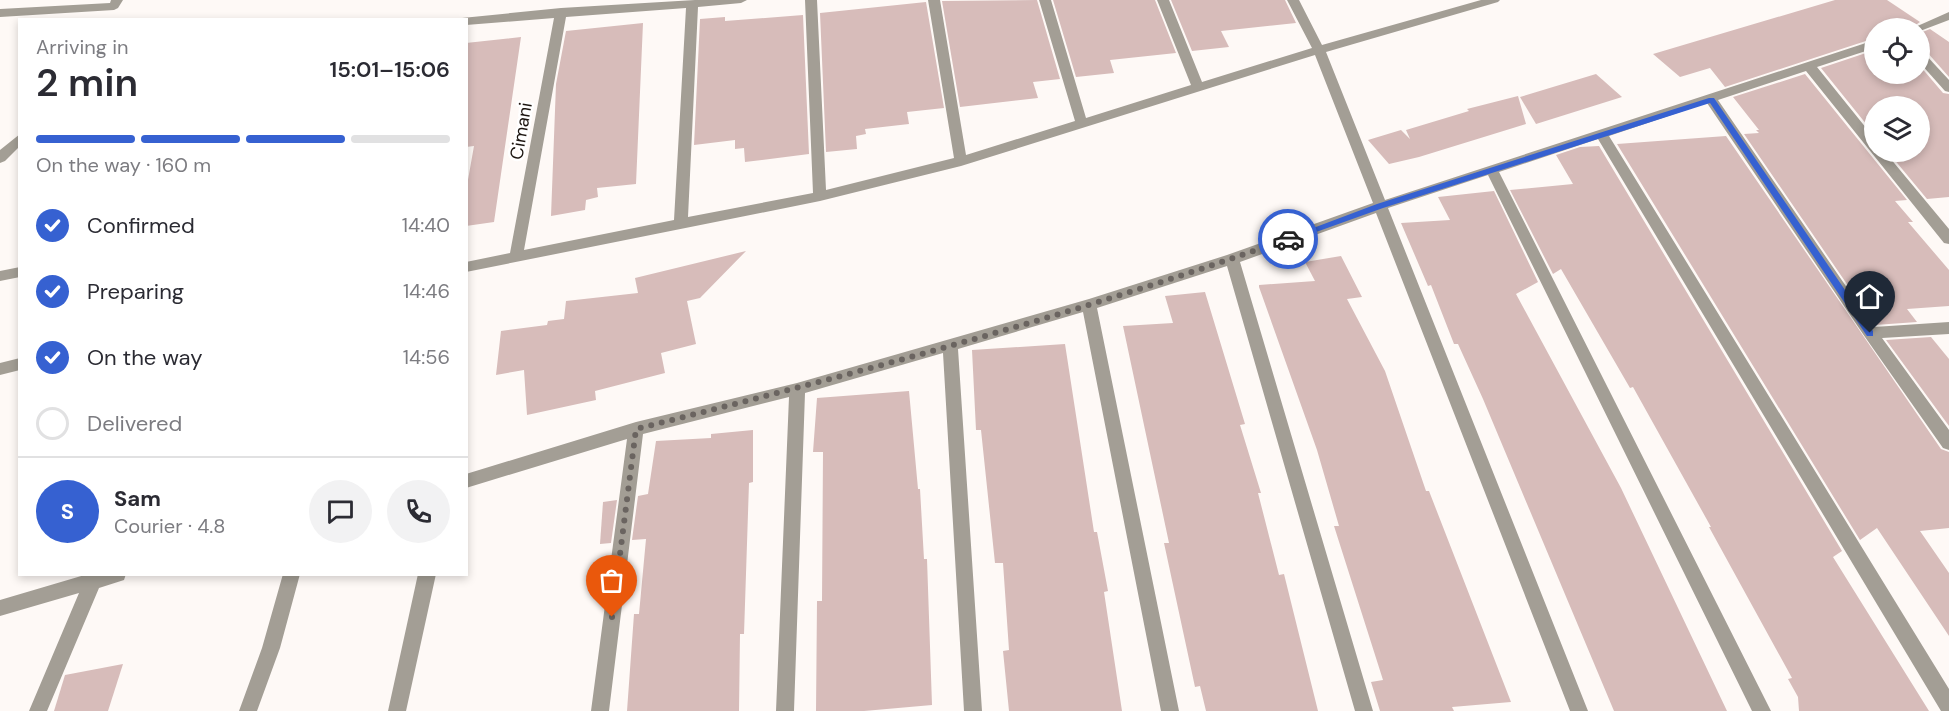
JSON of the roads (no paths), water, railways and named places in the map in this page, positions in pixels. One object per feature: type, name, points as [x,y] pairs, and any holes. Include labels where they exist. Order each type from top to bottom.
[{"type":"street","points":[[468,21],[741,0]]},
{"type":"street","points":[[811,0],[820,196]]},
{"type":"street","points":[[933,0],[962,161]]},
{"type":"street","points":[[1045,0],[1082,125]]},
{"type":"street","points":[[1163,0],[1199,89]]},
{"type":"street","points":[[1293,0],[1319,50],[1579,711]]},
{"type":"street","points":[[468,267],[820,196],[962,161],[1319,50],[1494,0]]},
{"type":"street","points":[[0,13],[115,3]]},
{"type":"street","points":[[681,225],[692,4]]},
{"type":"street","name":"Cimani","points":[[516,256],[561,12]]},
{"type":"street","points":[[1930,24],[1949,16]]},
{"type":"street","points":[[468,480],[636,429],[797,389],[950,347],[1089,305],[1232,259],[1380,206],[1864,48]]},
{"type":"street","points":[[1809,66],[1864,134]]},
{"type":"street","points":[[1930,67],[1949,88]]},
{"type":"street","points":[[1711,99],[1870,333],[1949,442]]},
{"type":"street","points":[[1601,134],[1949,706]]},
{"type":"street","points":[[0,158],[18,140]]},
{"type":"street","points":[[1886,162],[1949,239]]},
{"type":"street","points":[[1492,170],[1762,711]]},
{"type":"street","points":[[1232,259],[1364,711]]},
{"type":"street","points":[[0,276],[18,272]]},
{"type":"street","points":[[1089,305],[1170,711]]},
{"type":"street","points":[[1870,333],[1949,328]]},
{"type":"street","points":[[950,347],[973,711]]},
{"type":"street","points":[[0,369],[18,364]]},
{"type":"street","points":[[784,711],[797,389]]},
{"type":"street","points":[[600,711],[636,429]]},
{"type":"street","points":[[0,608],[111,576]]},
{"type":"street","points":[[248,711],[271,648],[291,576]]},
{"type":"street","points":[[397,711],[427,576]]},
{"type":"street","points":[[38,711],[93,581]]}]
